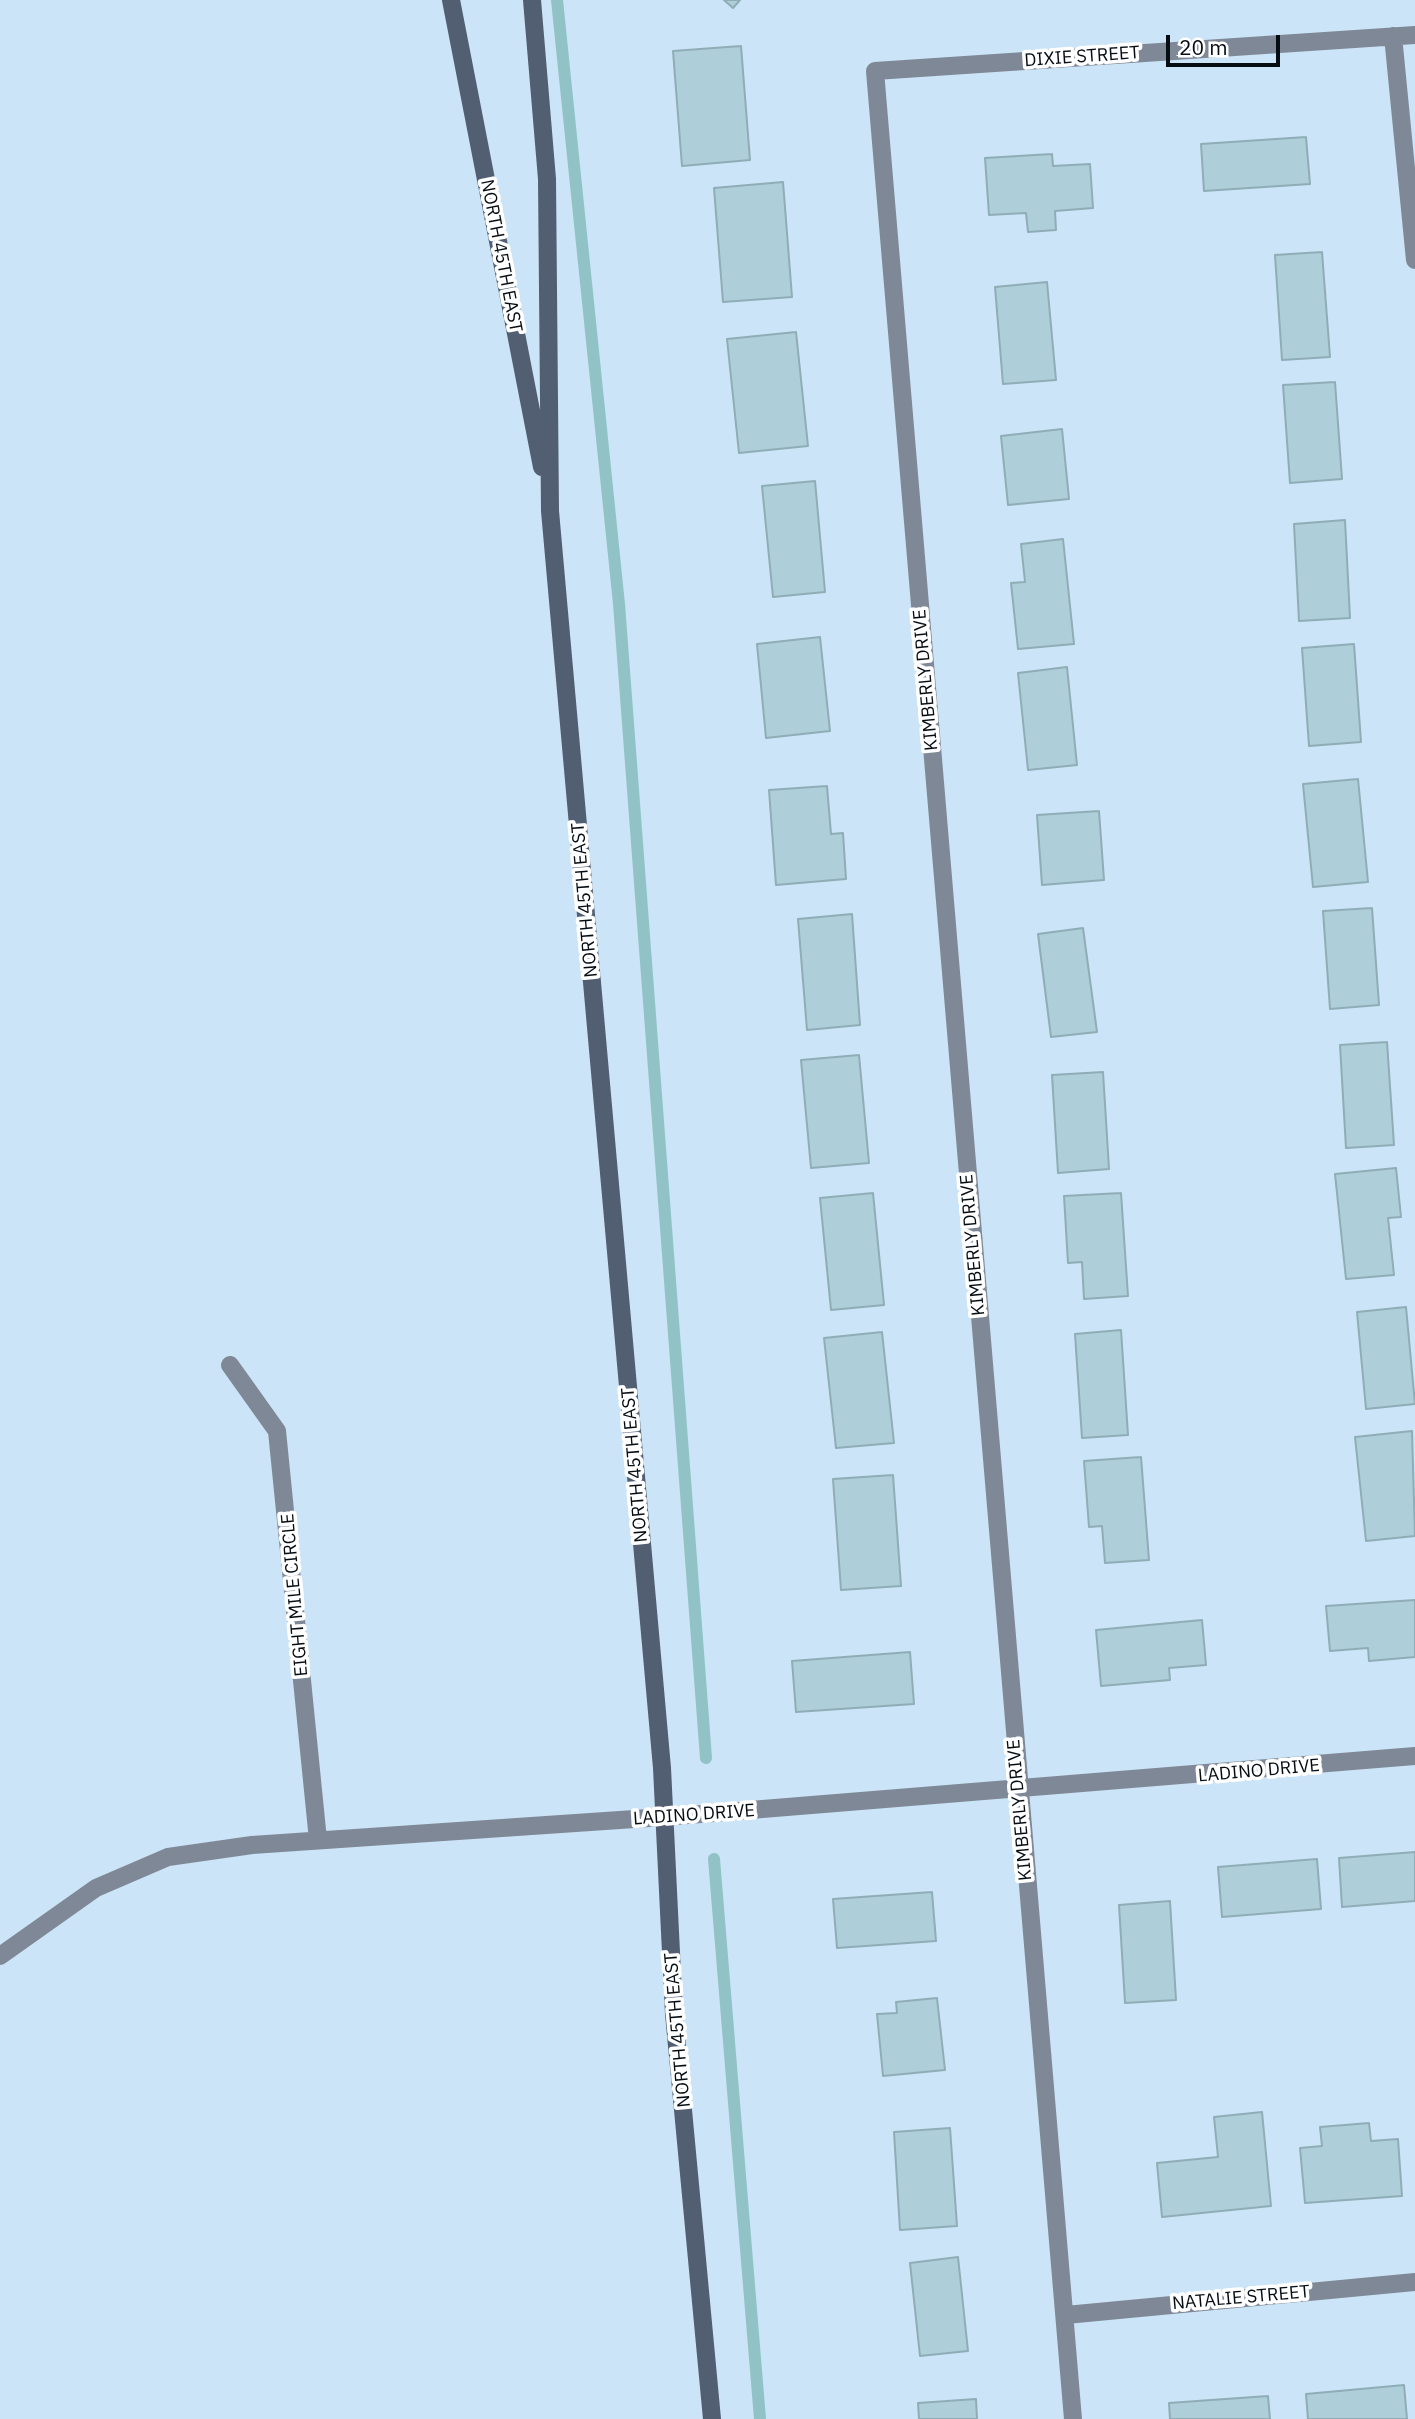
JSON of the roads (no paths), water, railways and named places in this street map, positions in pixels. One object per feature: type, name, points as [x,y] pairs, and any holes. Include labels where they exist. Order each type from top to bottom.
[{"type":"main road","name":"NORTH 45TH EAST","points":[[451,0],[550,512]]},
{"type":"main road","name":"NORTH 45TH EAST","points":[[532,0],[547,179],[550,512],[664,1817],[674,2014],[712,2419]]},
{"type":"street","name":"DIXIE STREET","points":[[875,71],[1415,35]]},
{"type":"street","points":[[1393,36],[1415,260]]},
{"type":"street","name":"KIMBERLY DRIVE","points":[[875,71],[1073,2419]]},
{"type":"street","name":"EIGHT MILE CIRCLE","points":[[230,1365],[277,1431],[318,1840]]},
{"type":"street","name":"LADINO DRIVE","points":[[0,1956],[96,1888],[168,1857],[252,1844],[664,1817],[1415,1756]]},
{"type":"street","name":"NATALIE STREET","points":[[1066,2315],[1415,2282]]},
{"type":"waterway","points":[[557,0],[619,604],[706,1758]]},
{"type":"waterway","points":[[714,1859],[760,2419]]}]
